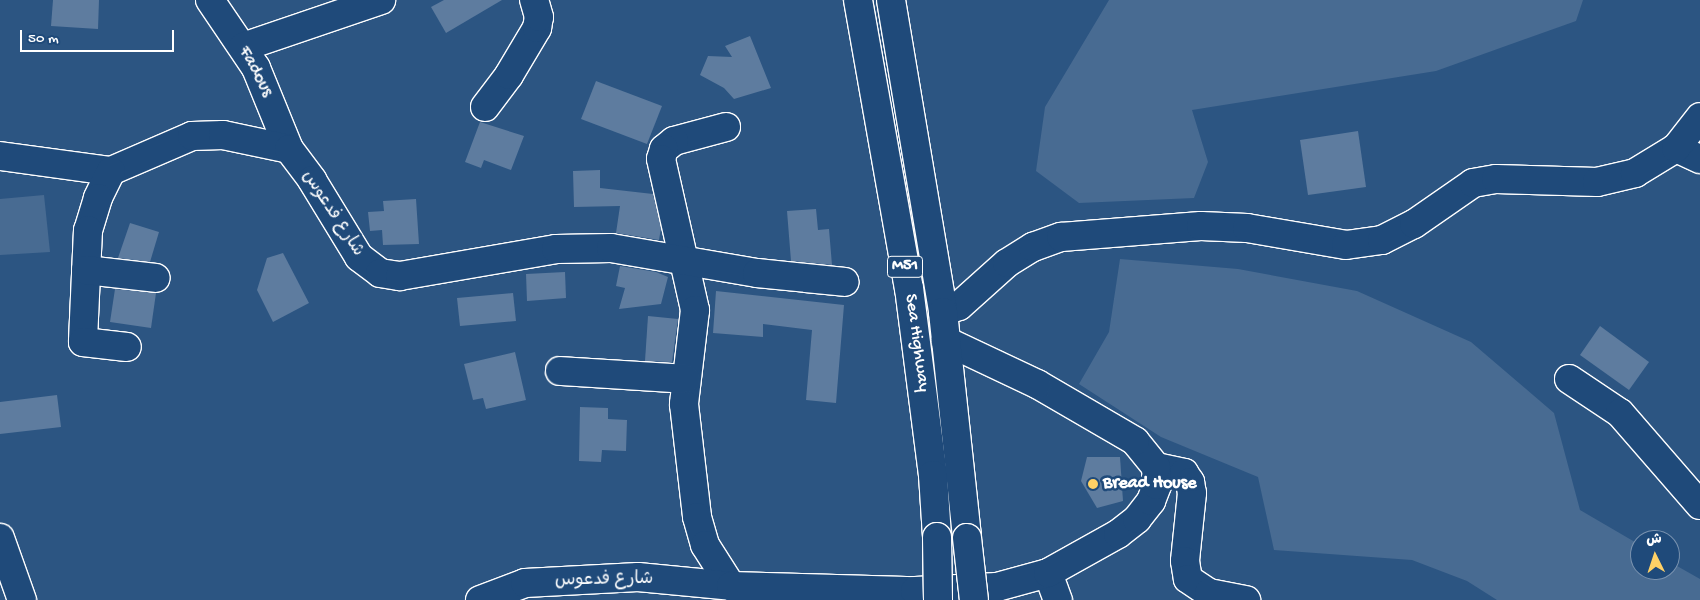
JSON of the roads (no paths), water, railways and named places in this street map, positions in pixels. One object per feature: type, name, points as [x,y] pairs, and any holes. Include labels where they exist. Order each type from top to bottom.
[{"type":"main road","name":"Fadous","points":[[210,0],[243,47],[270,95],[289,149]]},
{"type":"main road","points":[[243,47],[381,0]]},
{"type":"main road","points":[[485,107],[509,75],[537,28],[539,17],[534,0]]},
{"type":"main road","name":"Sea Highway","points":[[858,0],[909,288],[931,457],[937,537],[926,596]]},
{"type":"main road","name":"Sea Highway","points":[[890,0],[943,312],[974,600]]},
{"type":"main road","points":[[943,312],[959,306],[1007,263],[1034,247],[1061,237],[1201,226],[1247,228],[1346,245],[1382,240],[1414,224],[1473,183],[1496,179],[1596,182],[1693,162],[1700,117]]},
{"type":"main road","name":"شارع فدعوس","points":[[726,127],[674,141],[664,150],[661,159],[695,310],[684,404],[697,517],[705,545],[730,586],[753,600]]},
{"type":"main road","points":[[0,156],[111,171],[192,136],[223,135],[289,149]]},
{"type":"main road","name":"شارع فدعوس","points":[[289,149],[312,180],[359,257],[380,273],[400,276],[504,256],[583,247],[638,251],[683,260],[845,282]]},
{"type":"main road","points":[[111,171],[92,214],[86,270],[83,342],[127,347]]},
{"type":"main road","points":[[86,270],[156,278]]},
{"type":"main road","points":[[946,341],[1037,384],[1117,428],[1147,453],[1156,467],[1184,473],[1190,482],[1192,493],[1185,561],[1188,578],[1209,593],[1246,600]]},
{"type":"main road","points":[[560,371],[686,379]]},
{"type":"main road","points":[[1569,379],[1620,412],[1700,504]]},
{"type":"main road","name":"شارع فدعوس","points":[[480,600],[504,589],[535,583],[638,577],[730,586],[926,596],[997,587],[1048,572],[1118,534],[1137,519],[1151,501],[1157,485],[1156,467]]},
{"type":"main road","points":[[0,538],[22,600]]},
{"type":"main road","points":[[1048,572],[1058,600]]},
{"type":"place","name":"Bread House","points":[[1093,484]]}]
